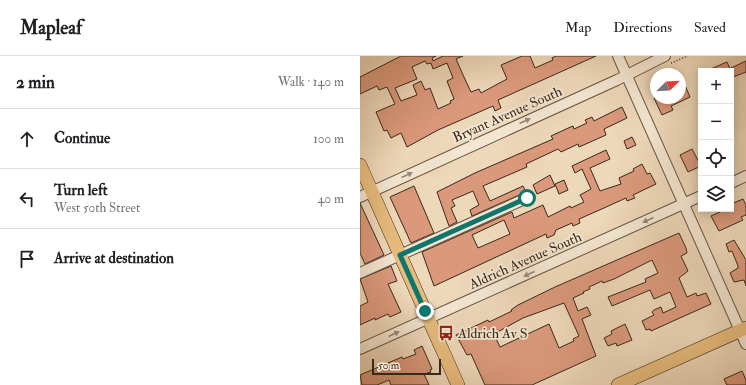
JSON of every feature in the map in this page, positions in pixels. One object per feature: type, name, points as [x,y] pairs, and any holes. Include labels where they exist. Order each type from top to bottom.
[{"type":"main road","points":[[360,165],[366,194],[400,255],[458,385]]},
{"type":"main road","points":[[618,385],[743,329]]},
{"type":"street","points":[[618,56],[684,204],[743,329],[746,344]]},
{"type":"street","name":"Bryant Avenue South","points":[[366,194],[665,56]]},
{"type":"street","points":[[734,182],[746,176]]},
{"type":"street","name":"Aldrich Avenue South","points":[[360,349],[698,197]]},
{"type":"street","points":[[360,273],[527,198]]},
{"type":"building","points":[[401,56],[436,56],[432,58],[433,61],[443,56],[463,56],[456,59],[471,92],[479,89],[481,93],[507,79],[501,65],[522,56],[530,56],[535,68],[553,60],[552,58],[556,56],[596,56],[498,100],[501,108],[495,111],[493,106],[438,130],[407,147],[401,133],[391,138],[387,130],[384,131],[376,112],[395,104],[387,87],[379,90],[377,86],[360,94],[360,77]],"holes":[[[425,61],[427,64],[431,63],[433,69],[447,63],[453,78],[447,81],[454,99],[450,101],[451,103],[438,109],[430,88],[425,90],[421,81],[413,85],[417,95],[401,101],[395,88],[417,79],[412,67]]]},
{"type":"building","points":[[746,61],[746,72],[734,77],[734,68],[731,68]]},
{"type":"building","points":[[727,62],[730,68],[713,68]]},
{"type":"building","points":[[686,88],[690,97],[686,99]]},
{"type":"building","points":[[657,104],[675,104],[671,106],[673,110],[662,115]]},
{"type":"building","points":[[622,107],[627,118],[604,129],[606,135],[579,147],[578,144],[561,152],[558,149],[526,164],[527,167],[483,186],[490,201],[523,186],[526,192],[472,216],[470,210],[479,205],[473,191],[452,200],[455,206],[451,208],[457,222],[449,226],[437,192],[475,173],[553,139],[551,136],[566,129],[573,126],[574,129],[587,123],[585,120],[592,117],[594,121]]},
{"type":"building","points":[[632,137],[636,145],[627,149],[624,141]]},
{"type":"building","points":[[692,149],[698,160],[698,167],[688,172],[680,155]]},
{"type":"building","points":[[606,150],[610,159],[590,168],[600,191],[621,184],[619,178],[634,171],[633,169],[642,164],[647,174],[650,173],[656,184],[633,195],[635,198],[627,201],[626,198],[579,219],[580,223],[573,226],[572,223],[556,230],[554,235],[547,238],[546,234],[434,286],[422,252],[512,212],[514,218],[543,205],[548,217],[570,206],[571,208],[584,202],[580,195],[591,189],[582,169],[575,173],[572,166]],"holes":[[[504,220],[510,234],[478,248],[472,235]]]},
{"type":"building","points":[[550,175],[555,186],[537,194],[533,185]]},
{"type":"building","points":[[564,180],[568,190],[559,194],[555,184]]},
{"type":"building","points":[[414,186],[434,233],[411,243],[390,197]]},
{"type":"building","points":[[743,199],[746,205],[746,215],[741,217],[743,220],[719,231],[711,216],[720,212],[734,212],[734,203]]},
{"type":"building","points":[[360,203],[384,255],[365,264],[360,253]]},
{"type":"building","points":[[679,233],[687,253],[681,256],[688,271],[679,278],[687,297],[696,293],[697,296],[706,293],[711,304],[651,331],[650,329],[646,330],[642,321],[654,315],[652,312],[661,307],[663,313],[676,307],[670,292],[654,299],[650,290],[612,306],[608,297],[646,282],[645,279],[658,273],[652,260],[614,279],[603,283],[602,281],[589,287],[590,289],[573,298],[578,311],[587,307],[591,315],[582,319],[596,356],[532,385],[485,385],[471,354],[467,355],[456,335],[512,311],[511,310],[518,305],[555,287]],"holes":[[[564,303],[579,336],[573,339],[574,341],[559,348],[549,324],[500,347],[494,334],[523,318]]]},
{"type":"building","points":[[734,240],[746,260],[746,286],[744,280],[734,282],[730,273],[738,268],[738,266],[732,251],[729,252],[726,244]]},
{"type":"building","points":[[391,266],[397,281],[388,284],[401,312],[390,317],[388,314],[375,320],[375,318],[360,325],[360,306],[368,302],[360,279]]},
{"type":"building","points":[[625,324],[632,340],[617,346],[616,343],[608,346],[604,338],[612,334],[611,331]]},
{"type":"building","points":[[422,346],[432,369],[430,370],[431,372],[424,374],[429,385],[391,385],[389,380],[377,385],[362,385],[360,375],[402,357],[403,359],[416,354],[414,350]]},
{"type":"building","points":[[742,371],[746,380],[746,385],[727,385],[724,379]]},
{"type":"place","name":"Aldrich Av S","points":[[446,333]]},
{"type":"route","points":[[425,311],[400,255],[527,198]]}]
